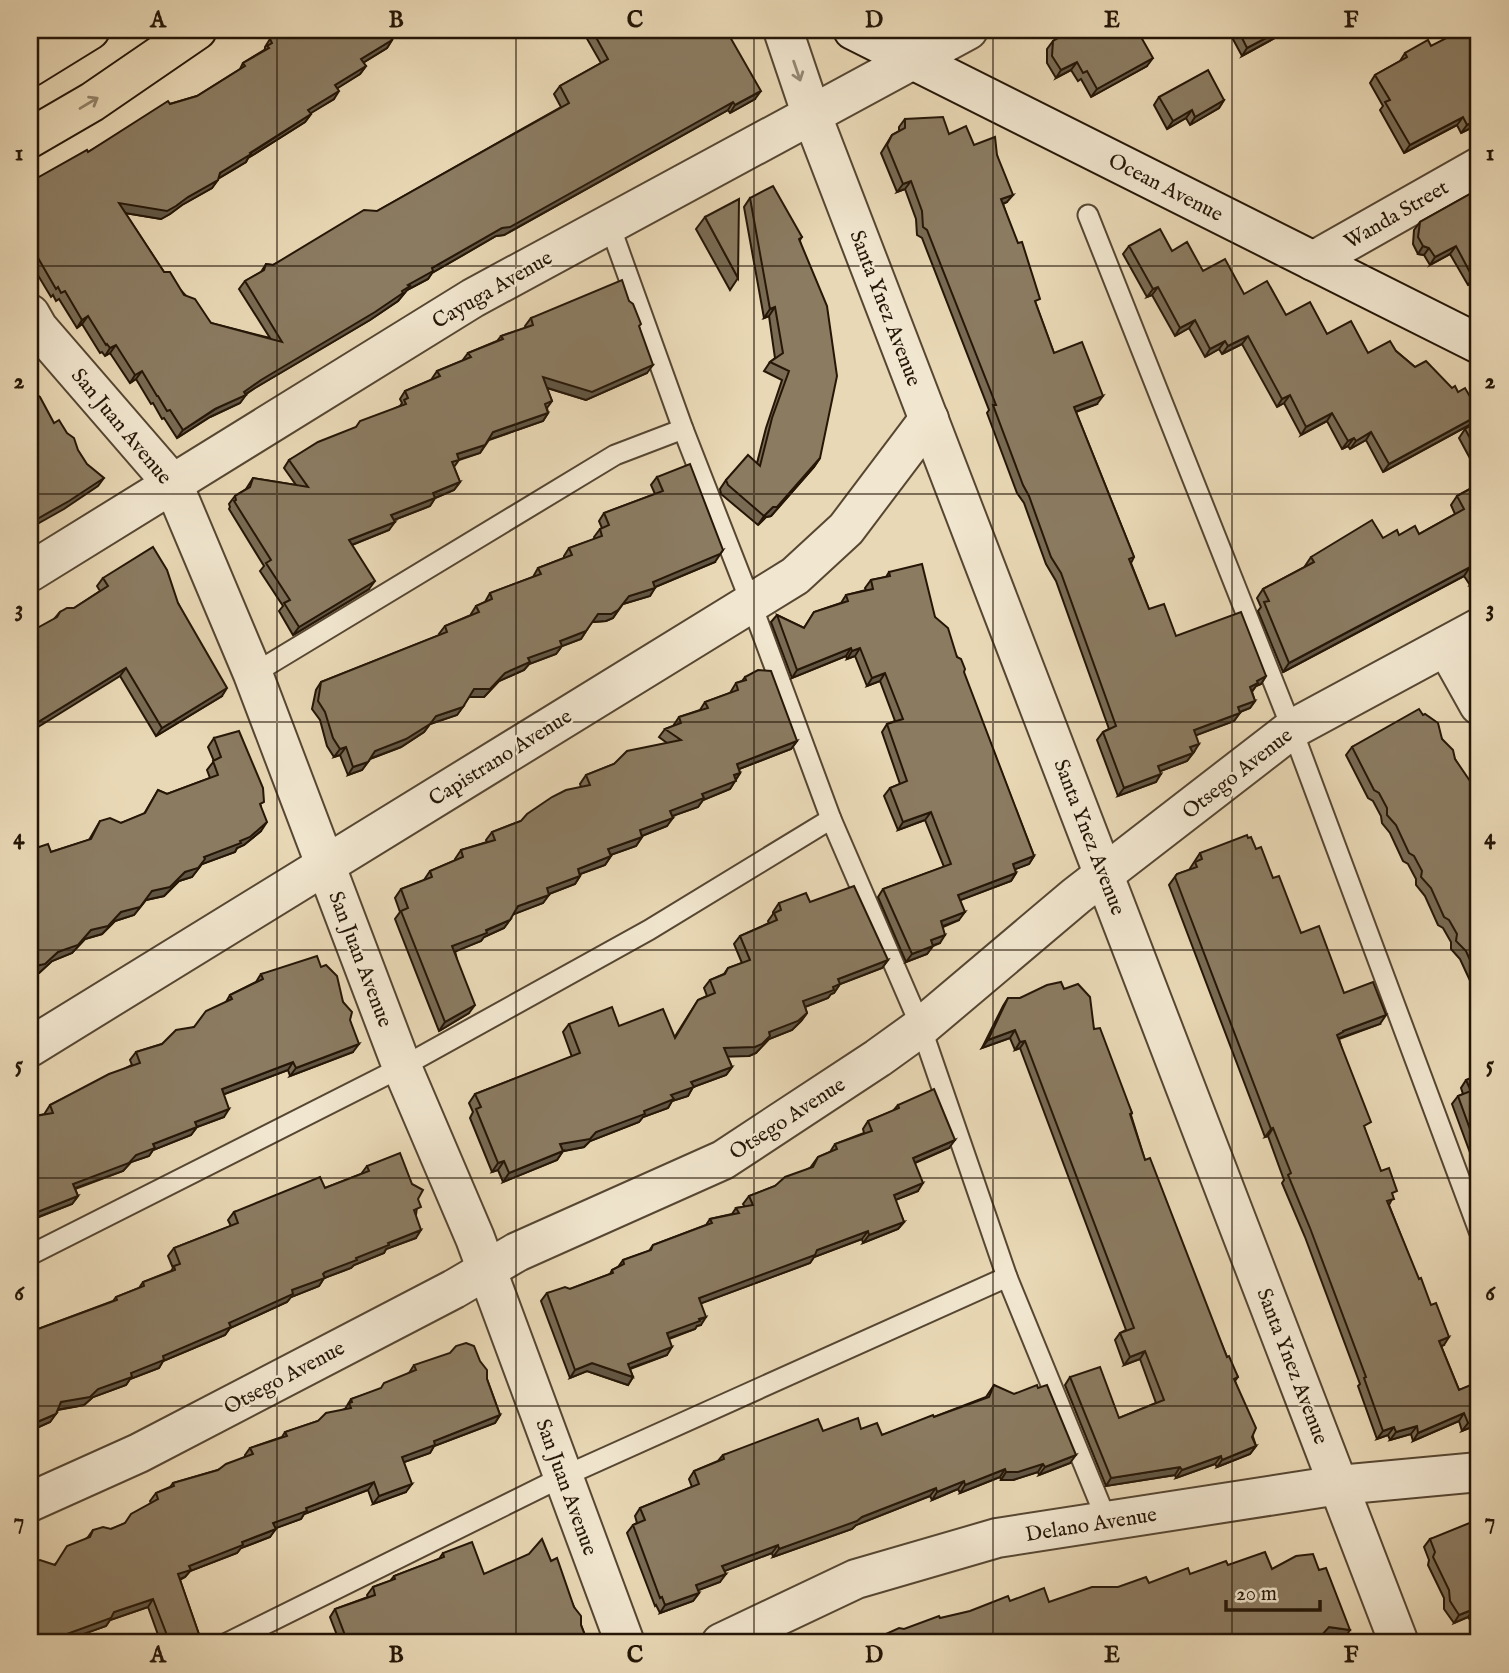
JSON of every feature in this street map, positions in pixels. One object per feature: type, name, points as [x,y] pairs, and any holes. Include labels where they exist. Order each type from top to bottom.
[{"type":"main road","points":[[30,67],[90,30]]},
{"type":"main road","points":[[30,138],[92,102],[197,30]]},
{"type":"street","name":"Santa Ynez Avenue","points":[[783,30],[811,113],[1399,1643]]},
{"type":"street","name":"Ocean Avenue","points":[[853,30],[1479,344]]},
{"type":"street","name":"Cayuga Avenue","points":[[30,572],[473,298],[968,30]]},
{"type":"street","name":"Wanda Street","points":[[1313,261],[1479,167]]},
{"type":"street","name":"San Juan Avenue","points":[[30,314],[38,328],[173,484],[253,674],[402,1067],[487,1269],[625,1643]]},
{"type":"street","name":"Capistrano Avenue","points":[[30,1046],[795,576],[846,528],[929,419]]},
{"type":"street","name":"Otsego Avenue","points":[[30,1502],[139,1453],[454,1289],[517,1252],[723,1160],[921,1027],[1076,896],[1292,729],[1479,628]]},
{"type":"street","points":[[1446,646],[1479,705]]},
{"type":"street","name":"Delano Avenue","points":[[721,1643],[856,1580],[996,1538],[1339,1485],[1479,1472]]},
{"type":"lane","points":[[1088,215],[1292,729],[1479,1231]]},
{"type":"lane","points":[[609,223],[682,429],[751,603],[831,820],[921,1027],[1007,1277],[1107,1521]]},
{"type":"lane","points":[[253,674],[615,454],[682,429]]},
{"type":"lane","points":[[30,1255],[402,1067],[649,930],[831,820]]},
{"type":"lane","points":[[227,1643],[563,1477],[1007,1277]]},
{"type":"building","points":[[285,30],[386,30],[392,40],[361,59],[366,66],[335,85],[339,91],[308,110],[311,114],[220,173],[218,180],[176,206],[167,211],[119,203],[164,272],[170,272],[184,295],[195,299],[211,323],[282,342],[245,281],[264,270],[266,264],[273,265],[364,210],[377,211],[569,103],[560,86],[608,59],[592,30],[726,30],[761,91],[735,105],[733,102],[432,268],[433,271],[408,285],[410,286],[402,291],[403,293],[375,312],[261,380],[244,392],[246,395],[215,409],[183,430],[170,410],[167,411],[142,371],[135,375],[116,345],[110,348],[106,345],[88,316],[82,320],[65,291],[61,293],[58,287],[56,289],[30,244],[30,182],[87,150],[88,152],[168,101],[170,104],[197,96],[269,48],[267,46],[272,43],[270,39]]},
{"type":"building","points":[[1065,30],[1137,30],[1153,58],[1097,89],[1087,71],[1083,73],[1077,62],[1061,70],[1052,56],[1053,41],[1067,33]]},
{"type":"building","points":[[1238,30],[1281,30],[1247,48]]},
{"type":"building","points":[[1462,30],[1479,30],[1479,119],[1467,125],[1463,117],[1410,145],[1385,102],[1390,100],[1375,75],[1407,57],[1405,53],[1428,40],[1431,46]]},
{"type":"building","points":[[1208,70],[1224,100],[1195,117],[1192,110],[1173,121],[1159,97]]},
{"type":"building","points":[[943,117],[949,134],[966,126],[974,145],[995,137],[997,155],[1013,195],[1001,199],[1018,243],[1022,242],[1040,299],[1035,301],[1054,353],[1082,342],[1103,396],[1074,407],[1134,557],[1129,559],[1149,609],[1164,604],[1176,636],[1241,612],[1266,676],[1250,687],[1255,701],[1238,707],[1240,713],[1194,730],[1199,744],[1190,747],[1193,753],[1158,766],[1161,774],[1124,788],[1103,732],[1116,726],[1061,573],[1051,557],[993,405],[996,405],[927,230],[923,227],[922,211],[911,181],[903,184],[887,145],[892,135],[905,128],[905,119]]},
{"type":"building","points":[[773,186],[802,237],[799,239],[827,306],[837,376],[820,458],[777,507],[773,507],[764,516],[728,485],[726,480],[748,455],[760,466],[772,418],[789,371],[770,362],[783,353],[775,307],[770,309],[750,198]]},
{"type":"building","points":[[1479,189],[1479,274],[1473,278],[1456,246],[1435,257],[1418,237],[1420,222]]},
{"type":"building","points":[[739,199],[738,278],[705,217]]},
{"type":"building","points":[[1160,229],[1172,251],[1187,242],[1203,271],[1225,259],[1244,294],[1267,281],[1286,315],[1310,302],[1327,334],[1351,321],[1368,353],[1390,341],[1396,351],[1415,367],[1426,361],[1452,388],[1455,386],[1458,392],[1465,388],[1479,415],[1389,464],[1371,432],[1356,441],[1354,438],[1348,441],[1332,413],[1306,427],[1290,395],[1282,399],[1248,336],[1228,346],[1225,341],[1210,349],[1195,320],[1180,328],[1158,287],[1153,289],[1129,246]]},
{"type":"building","points":[[622,280],[641,324],[639,326],[653,365],[592,392],[543,377],[552,401],[545,404],[548,413],[493,432],[485,445],[457,454],[459,460],[452,462],[460,482],[433,493],[435,498],[391,515],[395,522],[349,540],[375,581],[299,627],[284,603],[290,600],[266,563],[271,560],[234,501],[235,496],[250,487],[253,478],[308,487],[289,460],[318,442],[356,427],[360,421],[406,404],[404,400],[408,398],[405,391],[440,376],[437,371],[471,357],[468,353],[503,339],[501,336],[533,325],[531,318]]},
{"type":"building","points":[[30,386],[40,397],[54,423],[59,420],[67,433],[74,438],[87,464],[104,478],[30,523]]},
{"type":"building","points":[[1479,421],[1479,455],[1465,429]]},
{"type":"building","points":[[690,464],[723,550],[720,554],[653,582],[655,588],[629,596],[618,610],[611,614],[598,614],[586,631],[560,641],[562,646],[528,658],[530,662],[505,673],[490,689],[474,689],[463,707],[436,716],[430,724],[406,739],[375,751],[368,762],[353,767],[346,747],[340,749],[333,738],[325,712],[318,701],[321,682],[447,632],[445,626],[479,612],[476,606],[492,599],[490,593],[541,574],[538,568],[572,555],[569,548],[602,536],[600,529],[609,525],[604,513],[663,491],[657,477]]},
{"type":"building","points":[[1479,484],[1479,575],[1476,577],[1470,567],[1289,663],[1264,602],[1269,601],[1263,589],[1314,562],[1311,557],[1372,520],[1383,538],[1397,530],[1399,535],[1415,526],[1419,534],[1464,509],[1457,496]]},
{"type":"building","points":[[153,547],[167,570],[178,603],[227,688],[162,728],[126,668],[30,727],[30,632],[108,586],[103,578]]},
{"type":"building","points":[[922,564],[935,617],[948,628],[957,657],[961,659],[1034,856],[1013,864],[1016,873],[958,895],[965,912],[941,921],[945,935],[931,940],[933,946],[912,954],[883,889],[951,864],[931,812],[903,822],[890,788],[907,781],[887,724],[903,719],[885,673],[872,678],[860,648],[852,651],[851,648],[797,670],[777,615],[804,628],[814,612],[848,601],[846,595],[873,589],[871,580],[890,576],[889,572]]},
{"type":"building","points":[[758,670],[771,671],[797,741],[737,764],[740,773],[734,775],[736,781],[702,794],[704,798],[670,811],[673,818],[640,830],[642,837],[608,849],[611,856],[578,869],[580,876],[547,888],[549,895],[518,906],[510,920],[486,930],[487,933],[452,946],[475,1005],[445,1022],[401,911],[408,908],[401,889],[432,877],[430,871],[463,857],[461,850],[495,840],[492,832],[521,821],[552,797],[566,790],[590,785],[586,775],[614,764],[627,751],[681,740],[665,729],[681,723],[679,717],[708,708],[705,702],[738,690],[736,683],[746,680],[745,677]]},
{"type":"building","points":[[1419,709],[1423,715],[1438,723],[1442,739],[1453,750],[1455,759],[1470,781],[1471,789],[1479,803],[1479,980],[1466,951],[1456,941],[1457,934],[1449,920],[1444,917],[1431,888],[1421,877],[1422,871],[1414,856],[1409,853],[1396,825],[1387,815],[1387,808],[1379,793],[1374,790],[1352,747]]},
{"type":"building","points":[[239,731],[263,788],[264,802],[260,804],[267,822],[250,837],[240,841],[241,843],[204,857],[198,868],[185,872],[170,887],[152,891],[140,907],[121,912],[108,926],[91,930],[78,945],[58,952],[45,964],[30,967],[30,850],[48,844],[51,852],[91,839],[100,821],[110,818],[121,823],[145,813],[158,790],[167,794],[218,775],[213,761],[221,757],[214,738]]},
{"type":"building","points":[[1247,835],[1248,838],[1251,837],[1256,849],[1261,847],[1273,878],[1279,876],[1301,933],[1319,926],[1344,993],[1373,982],[1386,1015],[1337,1035],[1371,1122],[1364,1126],[1381,1171],[1389,1168],[1397,1191],[1392,1193],[1394,1199],[1387,1201],[1419,1279],[1421,1278],[1431,1305],[1436,1303],[1449,1337],[1439,1341],[1459,1390],[1479,1383],[1479,1418],[1468,1423],[1464,1413],[1418,1433],[1417,1426],[1396,1432],[1394,1427],[1383,1431],[1364,1378],[1366,1377],[1288,1175],[1291,1173],[1273,1128],[1271,1129],[1175,877],[1197,867],[1195,862],[1202,859],[1200,853]]},
{"type":"building","points":[[854,886],[888,960],[838,979],[840,984],[833,987],[834,990],[803,1001],[807,1013],[798,1021],[769,1032],[770,1036],[762,1044],[755,1047],[724,1048],[732,1067],[691,1082],[694,1087],[671,1095],[674,1099],[644,1111],[645,1114],[596,1132],[590,1139],[560,1144],[563,1151],[509,1173],[504,1161],[498,1163],[476,1109],[481,1107],[475,1094],[580,1053],[569,1024],[612,1007],[619,1026],[663,1009],[675,1038],[698,1000],[715,993],[710,980],[725,974],[728,968],[750,960],[740,936],[777,920],[774,913],[781,910],[779,903],[806,893],[810,902]]},
{"type":"building","points":[[317,956],[321,967],[326,965],[337,976],[343,1002],[352,1012],[350,1020],[359,1044],[296,1068],[293,1062],[222,1089],[229,1109],[195,1122],[197,1127],[153,1144],[155,1148],[136,1155],[129,1163],[73,1184],[78,1196],[32,1214],[34,1220],[30,1222],[30,1117],[53,1113],[50,1105],[109,1074],[140,1063],[136,1052],[162,1044],[176,1030],[194,1027],[206,1011],[232,999],[230,995],[263,979],[261,974]]},
{"type":"building","points":[[1061,982],[1064,989],[1078,984],[1090,997],[1094,1029],[1100,1028],[1132,1113],[1130,1114],[1145,1160],[1150,1158],[1227,1357],[1229,1356],[1238,1377],[1234,1379],[1256,1428],[1252,1437],[1256,1446],[1222,1460],[1221,1456],[1182,1470],[1180,1467],[1111,1478],[1070,1377],[1100,1367],[1119,1418],[1164,1400],[1145,1351],[1130,1357],[1120,1333],[1134,1328],[1025,1041],[1020,1042],[1015,1030],[988,1040],[1008,998],[1020,998],[1047,985]]},
{"type":"building","points":[[1479,1075],[1479,1154],[1458,1096],[1471,1091],[1466,1080]]},
{"type":"building","points":[[934,1089],[955,1140],[913,1158],[923,1183],[894,1195],[904,1222],[869,1235],[868,1231],[817,1250],[815,1255],[699,1298],[706,1317],[667,1333],[672,1347],[628,1364],[633,1377],[592,1363],[575,1370],[547,1293],[565,1287],[570,1289],[613,1273],[612,1270],[624,1264],[623,1260],[651,1250],[653,1245],[712,1223],[710,1219],[739,1213],[736,1208],[753,1205],[749,1196],[775,1186],[785,1177],[813,1167],[818,1157],[837,1149],[835,1144],[872,1131],[868,1121]]},
{"type":"building","points":[[400,1153],[412,1184],[423,1190],[418,1199],[421,1207],[414,1210],[421,1230],[325,1272],[325,1278],[292,1290],[293,1294],[229,1323],[231,1327],[163,1356],[164,1360],[131,1373],[132,1377],[98,1389],[90,1397],[61,1402],[56,1414],[30,1425],[30,1332],[117,1300],[116,1297],[144,1286],[143,1282],[175,1270],[174,1266],[180,1264],[174,1248],[238,1223],[234,1212],[320,1177],[325,1188],[369,1171],[367,1166]]},
{"type":"building","points":[[466,1343],[474,1346],[487,1370],[487,1379],[500,1415],[434,1441],[435,1445],[402,1457],[412,1484],[379,1496],[374,1482],[306,1508],[307,1511],[273,1523],[276,1529],[189,1566],[191,1570],[178,1574],[202,1643],[170,1643],[153,1599],[114,1612],[111,1618],[64,1635],[62,1641],[30,1643],[30,1563],[40,1560],[55,1565],[67,1546],[90,1537],[93,1530],[103,1527],[111,1529],[125,1523],[131,1514],[158,1499],[156,1493],[174,1486],[173,1483],[218,1470],[226,1464],[253,1454],[250,1448],[287,1436],[285,1432],[318,1421],[326,1413],[351,1408],[351,1399],[381,1388],[384,1383],[416,1370],[414,1365],[450,1353],[456,1346]]},
{"type":"building","points":[[994,1385],[1014,1394],[1037,1385],[1038,1388],[1047,1385],[1076,1455],[1045,1467],[1043,1464],[1018,1472],[1006,1472],[1005,1469],[965,1485],[964,1481],[937,1492],[936,1488],[857,1521],[779,1549],[778,1545],[722,1566],[726,1574],[696,1585],[699,1593],[665,1605],[662,1597],[660,1598],[633,1525],[645,1520],[640,1508],[699,1484],[694,1471],[724,1459],[723,1455],[818,1419],[823,1431],[858,1418],[861,1429],[877,1423],[882,1435],[989,1397]]},
{"type":"building","points":[[1472,1522],[1476,1529],[1479,1527],[1479,1615],[1474,1609],[1459,1615],[1450,1601],[1449,1590],[1433,1557],[1435,1552],[1430,1539]]},
{"type":"building","points":[[542,1539],[551,1561],[557,1558],[574,1607],[581,1616],[581,1625],[588,1643],[348,1643],[335,1609],[375,1595],[373,1587],[472,1542],[484,1574],[529,1554]]},
{"type":"building","points":[[1265,1552],[1272,1569],[1296,1556],[1313,1554],[1319,1570],[1326,1568],[1350,1630],[1329,1627],[1322,1635],[1303,1643],[1263,1643],[1262,1640],[1252,1643],[877,1643],[875,1639],[899,1628],[904,1629],[939,1616],[940,1618],[970,1611],[1008,1596],[1010,1601],[1044,1588],[1049,1602],[1092,1587],[1118,1587],[1146,1577],[1149,1583],[1188,1568],[1190,1574],[1226,1561],[1228,1565]]}]
